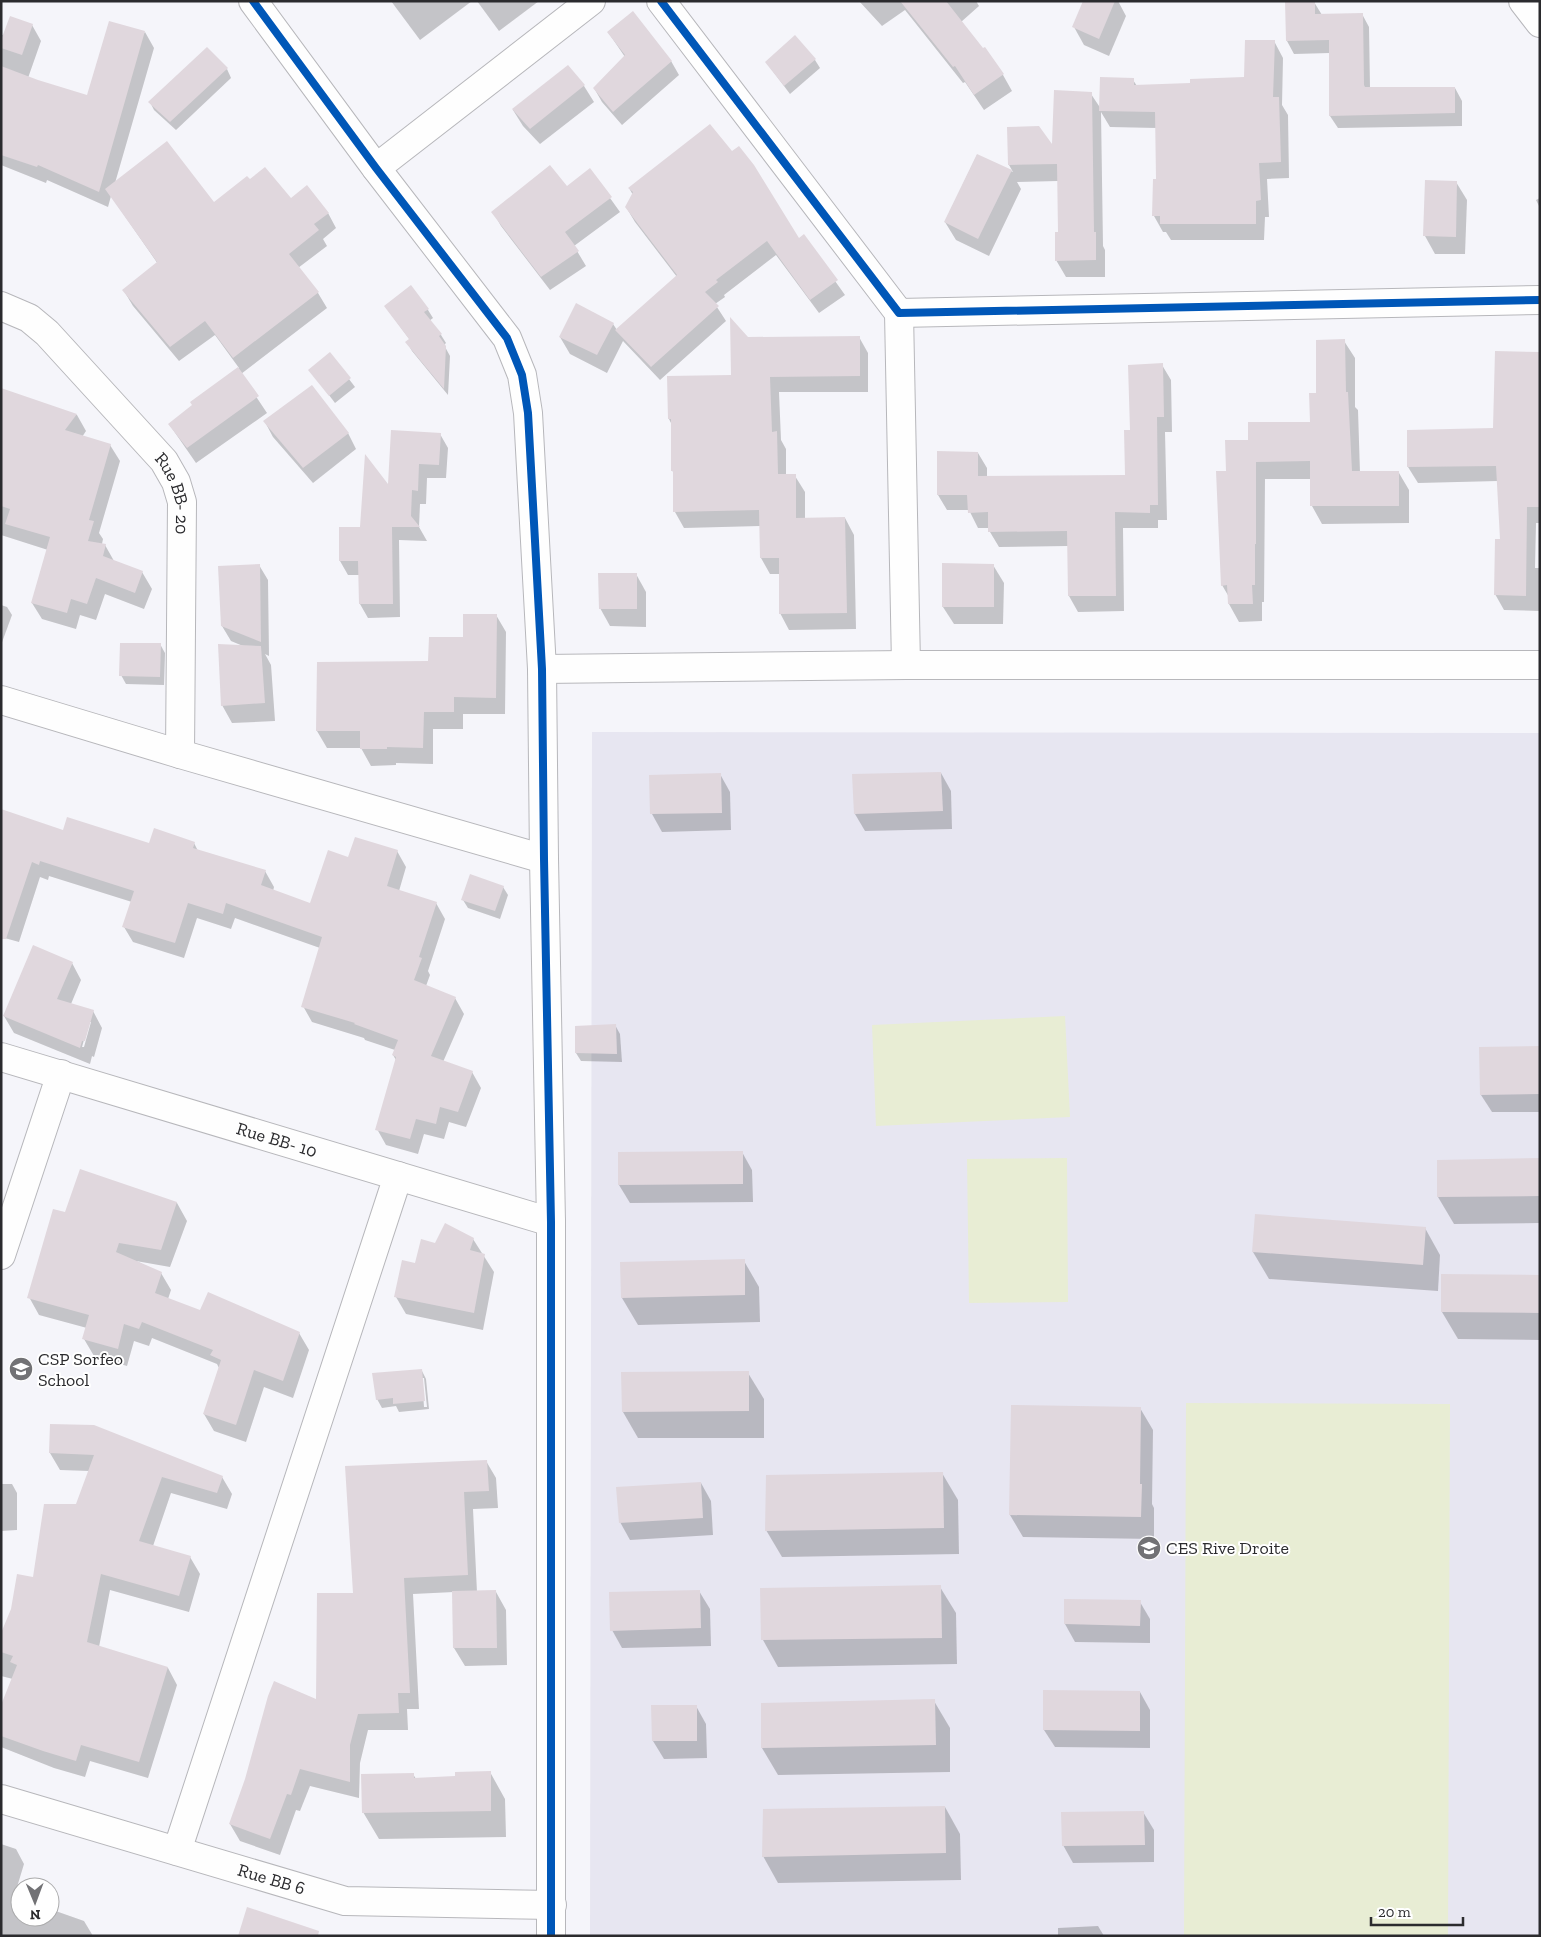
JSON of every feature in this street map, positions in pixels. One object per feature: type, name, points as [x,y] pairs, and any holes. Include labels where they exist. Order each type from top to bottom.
[{"type":"street","points":[[252,1],[376,168],[507,338],[522,375],[528,413],[542,669],[551,1222],[551,1936]]},
{"type":"street","points":[[376,168],[591,1]]},
{"type":"street","points":[[661,1],[899,313],[906,664]]},
{"type":"street","points":[[1523,1],[1540,23]]},
{"type":"street","points":[[899,313],[1540,300]]},
{"type":"street","name":"Rue BB- 20","points":[[1,306],[29,318],[47,333],[164,461],[176,482],[182,502],[180,754]]},
{"type":"street","points":[[542,669],[906,664],[1540,665]]},
{"type":"street","points":[[1,700],[544,860]]},
{"type":"street","name":"Rue BB- 10","points":[[1,1056],[551,1222]]},
{"type":"street","points":[[1,1255],[61,1074]]},
{"type":"street","points":[[177,1852],[398,1176]]},
{"type":"street","name":"Rue BB 6","points":[[1,1799],[344,1902],[552,1904]]},
{"type":"shaded area","points":[[592,732],[1540,733],[1540,1936],[590,1936]]},
{"type":"green space","points":[[1065,1016],[1070,1117],[876,1126],[872,1025]]},
{"type":"green space","points":[[1067,1158],[1068,1302],[969,1303],[967,1159]]},
{"type":"green space","points":[[1186,1403],[1450,1404],[1448,1936],[1184,1936]]},
{"type":"building","points":[[900,1],[946,1],[983,48],[985,47],[1004,74],[974,95],[955,66],[953,67]]},
{"type":"building","points":[[1083,1],[1115,1],[1099,39],[1072,27]]},
{"type":"building","points":[[1285,1],[1315,1],[1315,14],[1363,13],[1365,87],[1455,87],[1455,113],[1329,116],[1329,40],[1286,41]]},
{"type":"building","points":[[633,11],[672,61],[613,112],[593,88],[625,55],[607,32]]},
{"type":"building","points":[[10,16],[33,24],[22,55],[1,48],[1,40]]},
{"type":"building","points":[[109,21],[145,31],[99,192],[38,165],[37,167],[1,155],[1,66],[87,95]]},
{"type":"building","points":[[795,35],[816,59],[784,86],[765,62]]},
{"type":"building","points":[[1245,40],[1275,40],[1273,97],[1279,97],[1281,162],[1259,163],[1261,200],[1256,201],[1256,224],[1160,224],[1160,216],[1152,216],[1153,179],[1156,179],[1155,112],[1099,111],[1100,77],[1134,78],[1134,85],[1190,83],[1190,79],[1244,77]]},
{"type":"building","points":[[207,47],[228,68],[170,122],[148,102]]},
{"type":"building","points":[[568,65],[585,85],[530,129],[512,109]]},
{"type":"building","points":[[1054,90],[1092,92],[1096,260],[1055,261],[1055,232],[1058,232],[1057,164],[1008,165],[1007,127],[1039,126],[1052,144]]},
{"type":"building","points":[[710,124],[732,151],[739,146],[754,165],[799,238],[804,234],[838,280],[810,300],[767,241],[716,280],[718,282],[705,292],[719,306],[651,367],[615,330],[677,275],[625,207],[633,192],[628,188]]},
{"type":"building","points":[[167,141],[214,202],[247,176],[250,179],[265,167],[291,198],[307,185],[329,213],[314,224],[319,230],[289,254],[319,292],[233,358],[205,321],[170,347],[122,290],[157,262],[105,189]]},
{"type":"building","points":[[977,154],[1012,170],[978,239],[944,222]]},
{"type":"building","points":[[550,165],[567,186],[590,168],[612,197],[565,232],[579,251],[541,277],[491,212]]},
{"type":"building","points":[[1425,180],[1457,181],[1456,237],[1423,236]]},
{"type":"building","points":[[411,285],[429,309],[424,312],[442,334],[439,336],[446,346],[444,389],[405,342],[409,339],[384,306]]},
{"type":"building","points":[[576,303],[614,323],[597,355],[559,337]]},
{"type":"building","points":[[730,317],[748,337],[860,336],[860,376],[770,377],[772,432],[777,431],[778,474],[796,474],[796,518],[845,517],[847,613],[779,614],[779,558],[760,558],[759,510],[673,512],[671,419],[668,419],[667,376],[731,375]]},
{"type":"building","points":[[1345,339],[1346,392],[1348,392],[1352,471],[1399,471],[1399,506],[1310,506],[1310,461],[1256,462],[1256,544],[1255,585],[1252,585],[1253,604],[1228,604],[1227,585],[1221,586],[1216,471],[1226,471],[1225,440],[1248,440],[1248,422],[1310,422],[1309,393],[1316,393],[1316,340]]},
{"type":"building","points":[[1495,351],[1540,352],[1540,507],[1527,507],[1526,596],[1494,595],[1495,539],[1500,539],[1496,466],[1407,467],[1407,430],[1493,428]]},
{"type":"building","points":[[330,352],[351,378],[329,396],[308,370]]},
{"type":"building","points":[[1163,363],[1164,417],[1157,417],[1158,505],[1150,505],[1150,513],[1115,512],[1116,596],[1068,596],[1067,531],[988,532],[988,512],[968,513],[967,495],[937,495],[937,451],[978,452],[978,476],[1125,475],[1124,430],[1130,430],[1128,365]]},
{"type":"building","points":[[238,367],[259,396],[187,448],[168,424],[192,405],[190,402]]},
{"type":"building","points":[[312,385],[349,433],[303,468],[263,421]]},
{"type":"building","points":[[1,388],[77,414],[65,430],[111,444],[89,520],[94,521],[88,541],[106,544],[103,556],[143,571],[135,593],[96,578],[87,604],[71,599],[67,613],[31,603],[50,537],[5,524],[10,509],[1,506]]},
{"type":"building","points":[[391,430],[441,433],[439,465],[419,464],[418,491],[412,490],[411,516],[420,527],[392,527],[393,604],[359,604],[358,561],[339,561],[339,527],[360,527],[365,454],[388,484]]},
{"type":"building","points":[[942,563],[994,564],[994,607],[942,607]]},
{"type":"building","points":[[260,564],[261,642],[221,626],[218,566]]},
{"type":"building","points":[[598,573],[637,573],[637,609],[599,609]]},
{"type":"building","points":[[463,614],[497,614],[496,698],[454,697],[454,712],[424,712],[423,748],[387,747],[387,749],[360,749],[360,731],[316,731],[317,662],[428,661],[429,637],[463,637]]},
{"type":"building","points":[[120,643],[161,643],[160,677],[119,676]]},
{"type":"building","points":[[218,644],[261,646],[265,703],[221,706]]},
{"type":"building","points":[[941,772],[943,811],[854,814],[852,774]]},
{"type":"building","points":[[721,773],[722,813],[650,814],[649,775]]},
{"type":"building","points":[[1,809],[63,830],[67,817],[149,843],[154,828],[195,842],[193,848],[266,870],[261,885],[310,903],[328,850],[348,857],[355,837],[398,850],[387,886],[437,902],[419,957],[422,958],[414,980],[456,997],[431,1056],[473,1071],[458,1112],[440,1107],[436,1124],[416,1119],[410,1139],[375,1130],[396,1057],[392,1055],[398,1040],[355,1023],[301,1007],[322,937],[226,903],[223,914],[188,903],[175,943],[122,927],[134,891],[40,861],[39,865],[32,862],[6,939],[1,939]]},
{"type":"building","points":[[470,874],[504,886],[495,911],[461,900]]},
{"type":"building","points":[[33,945],[73,962],[57,999],[94,1010],[85,1041],[82,1041],[80,1048],[3,1016]]},
{"type":"building","points":[[616,1024],[617,1054],[575,1053],[575,1026]]},
{"type":"building","points":[[1540,1046],[1540,1094],[1480,1095],[1479,1047]]},
{"type":"building","points":[[743,1151],[743,1184],[618,1185],[618,1152]]},
{"type":"building","points":[[1540,1158],[1540,1196],[1437,1197],[1437,1160]]},
{"type":"building","points":[[80,1169],[177,1202],[161,1250],[119,1243],[116,1252],[162,1272],[155,1293],[200,1310],[208,1292],[300,1332],[283,1381],[254,1370],[236,1425],[203,1414],[221,1360],[210,1355],[213,1350],[142,1322],[139,1329],[124,1324],[118,1349],[82,1339],[89,1315],[27,1298],[53,1209],[65,1212]]},
{"type":"building","points":[[1255,1214],[1426,1227],[1423,1265],[1252,1252]]},
{"type":"building","points":[[445,1223],[474,1238],[470,1250],[485,1254],[474,1313],[394,1297],[402,1260],[415,1263],[421,1239],[435,1243]]},
{"type":"building","points":[[745,1259],[745,1295],[621,1298],[620,1262]]},
{"type":"building","points":[[1441,1274],[1540,1275],[1540,1313],[1441,1312]]},
{"type":"building","points":[[422,1369],[425,1401],[393,1404],[393,1398],[376,1400],[372,1373]]},
{"type":"building","points":[[749,1371],[749,1411],[622,1412],[621,1372]]},
{"type":"building","points":[[1011,1405],[1141,1407],[1141,1517],[1009,1515]]},
{"type":"building","points":[[50,1424],[94,1425],[223,1476],[217,1493],[162,1477],[139,1541],[191,1556],[179,1596],[101,1574],[87,1642],[168,1667],[139,1762],[81,1745],[76,1761],[1,1736],[1,1705],[17,1665],[10,1662],[13,1656],[1,1652],[1,1633],[11,1609],[17,1574],[33,1577],[44,1504],[76,1504],[94,1455],[49,1453]]},
{"type":"building","points":[[487,1460],[489,1491],[464,1492],[468,1575],[404,1578],[410,1693],[398,1693],[399,1713],[358,1714],[350,1745],[350,1782],[300,1769],[291,1795],[287,1794],[270,1839],[229,1824],[245,1779],[274,1681],[316,1699],[317,1593],[353,1593],[345,1466]]},
{"type":"building","points":[[943,1472],[944,1528],[765,1531],[766,1475]]},
{"type":"building","points":[[701,1482],[703,1518],[619,1523],[616,1487]]},
{"type":"building","points":[[941,1585],[942,1638],[761,1640],[760,1588]]},
{"type":"building","points":[[496,1590],[497,1648],[453,1648],[452,1591]]},
{"type":"building","points":[[700,1590],[701,1628],[610,1631],[609,1592]]},
{"type":"building","points":[[1064,1599],[1141,1600],[1140,1626],[1064,1624]]},
{"type":"building","points":[[1043,1690],[1140,1691],[1140,1731],[1043,1730]]},
{"type":"building","points":[[935,1699],[936,1745],[761,1748],[761,1703]]},
{"type":"building","points":[[651,1705],[697,1705],[697,1741],[652,1741]]},
{"type":"building","points":[[491,1771],[491,1811],[362,1813],[361,1774],[414,1773],[414,1778],[455,1776],[455,1772]]},
{"type":"building","points":[[945,1806],[946,1853],[762,1857],[763,1809]]},
{"type":"building","points":[[1144,1811],[1145,1845],[1062,1846],[1061,1812]]},
{"type":"building","points":[[247,1907],[319,1931],[318,1936],[238,1936]]},
{"type":"cycle path","points":[[253,1],[376,168],[507,338],[522,375],[528,413],[542,669],[551,1222],[551,1936]]},
{"type":"cycle path","points":[[661,1],[899,313],[1540,300]]},
{"type":"place","name":"CSP Sorfeo School","points":[[21,1369]]},
{"type":"place","name":"CES Rive Droite","points":[[1149,1548]]}]
